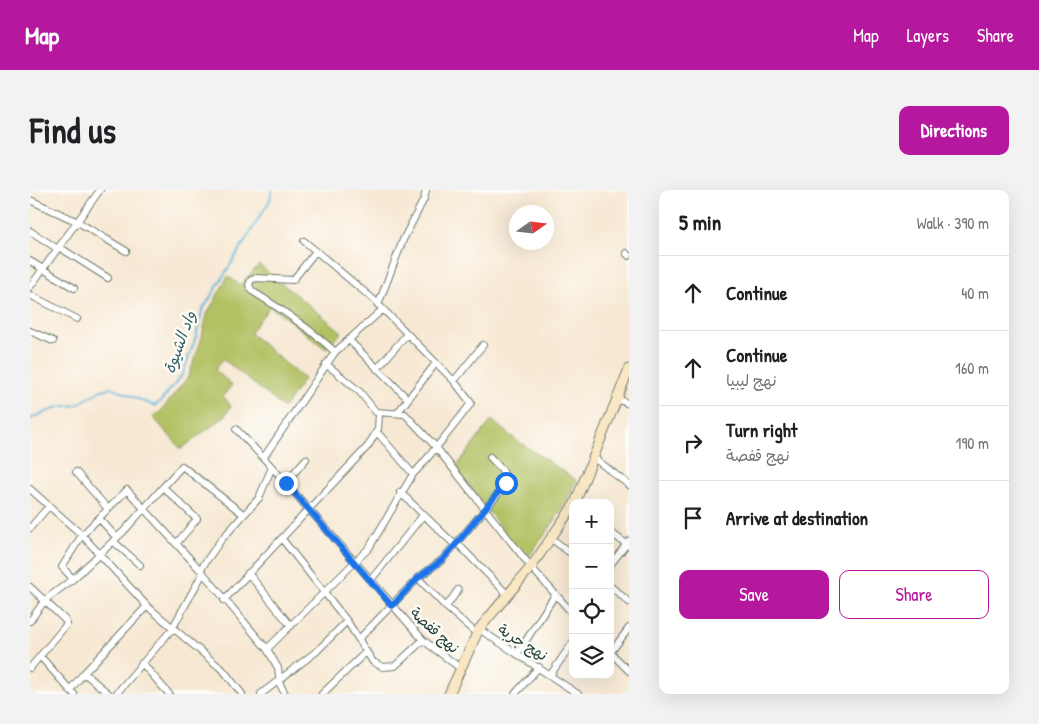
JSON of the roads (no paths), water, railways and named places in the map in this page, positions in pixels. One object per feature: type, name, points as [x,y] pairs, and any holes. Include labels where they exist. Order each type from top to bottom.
[{"type":"main road","points":[[577,499],[629,369]]},
{"type":"main road","points":[[451,693],[460,668],[478,631],[531,567],[569,512]]},
{"type":"street","points":[[30,287],[100,190]]},
{"type":"street","points":[[264,457],[335,352],[380,307],[403,240],[424,198],[426,190]]},
{"type":"street","points":[[30,200],[78,222],[126,251]]},
{"type":"street","points":[[30,231],[108,278]]},
{"type":"street","points":[[267,649],[326,593],[370,547],[400,492],[471,403],[454,381],[380,307],[304,241]]},
{"type":"street","points":[[316,251],[293,280],[256,278],[252,280],[250,288],[320,338],[335,352]]},
{"type":"street","points":[[30,261],[74,288]]},
{"type":"street","points":[[30,295],[77,319]]},
{"type":"street","points":[[30,331],[53,341]]},
{"type":"street","points":[[377,369],[407,334]]},
{"type":"street","points":[[349,340],[407,398]]},
{"type":"street","points":[[454,381],[483,345]]},
{"type":"street","points":[[398,412],[436,363]]},
{"type":"street","points":[[326,364],[359,391],[379,413]]},
{"type":"street","points":[[616,398],[629,404]]},
{"type":"street","points":[[379,413],[398,412],[405,414],[435,446],[531,567],[569,609]]},
{"type":"street","points":[[224,600],[363,452],[376,432],[379,413]]},
{"type":"street","name":"نهج قفصة","points":[[236,429],[264,457],[423,640],[460,668]]},
{"type":"street","points":[[376,432],[413,474]]},
{"type":"street","points":[[360,639],[418,578],[442,560],[486,510],[506,483],[505,473],[490,457]]},
{"type":"street","points":[[594,458],[629,485]]},
{"type":"street","points":[[286,483],[306,459]]},
{"type":"street","points":[[30,621],[45,600],[73,580],[99,555],[182,466],[185,466],[243,514]]},
{"type":"street","points":[[116,694],[172,629],[202,571],[243,514],[262,492],[272,467]]},
{"type":"street","points":[[76,472],[108,509]]},
{"type":"street","points":[[163,487],[197,519],[176,544]]},
{"type":"street","points":[[30,489],[82,536],[146,606],[224,671],[242,694]]},
{"type":"street","points":[[73,580],[62,567],[82,536],[127,490],[143,510],[202,571],[224,600],[267,649],[278,669],[279,680],[285,694]]},
{"type":"street","points":[[400,492],[507,594]]},
{"type":"street","points":[[30,528],[49,506]]},
{"type":"street","points":[[370,581],[424,514]]},
{"type":"street","points":[[99,518],[115,539],[140,565]]},
{"type":"street","points":[[614,535],[628,544],[614,560]]},
{"type":"street","points":[[282,539],[347,621],[373,662],[389,668],[395,666],[423,640]]},
{"type":"street","points":[[552,539],[569,552]]},
{"type":"street","points":[[248,573],[291,626]]},
{"type":"street","name":"نهج جربة","points":[[418,578],[446,607],[478,631],[518,653],[578,694]]},
{"type":"street","points":[[30,587],[67,624],[30,668]]},
{"type":"street","points":[[614,589],[629,602]]},
{"type":"street","points":[[446,607],[458,590]]},
{"type":"street","points":[[518,653],[555,595]]},
{"type":"street","points":[[40,656],[72,692],[84,672],[146,606]]},
{"type":"street","points":[[261,694],[317,651],[347,621]]},
{"type":"street","points":[[614,647],[629,628]]},
{"type":"street","points":[[551,674],[569,648]]},
{"type":"street","points":[[325,693],[366,652]]},
{"type":"street","points":[[614,656],[629,672]]},
{"type":"street","points":[[142,663],[169,694]]},
{"type":"street","points":[[514,694],[539,667]]},
{"type":"street","points":[[84,672],[110,694]]},
{"type":"waterway","name":"واد الشيوة","points":[[30,419],[58,407],[77,405],[101,390],[113,388],[154,406],[161,401],[182,375],[196,337],[202,311],[270,200],[272,190]]}]
